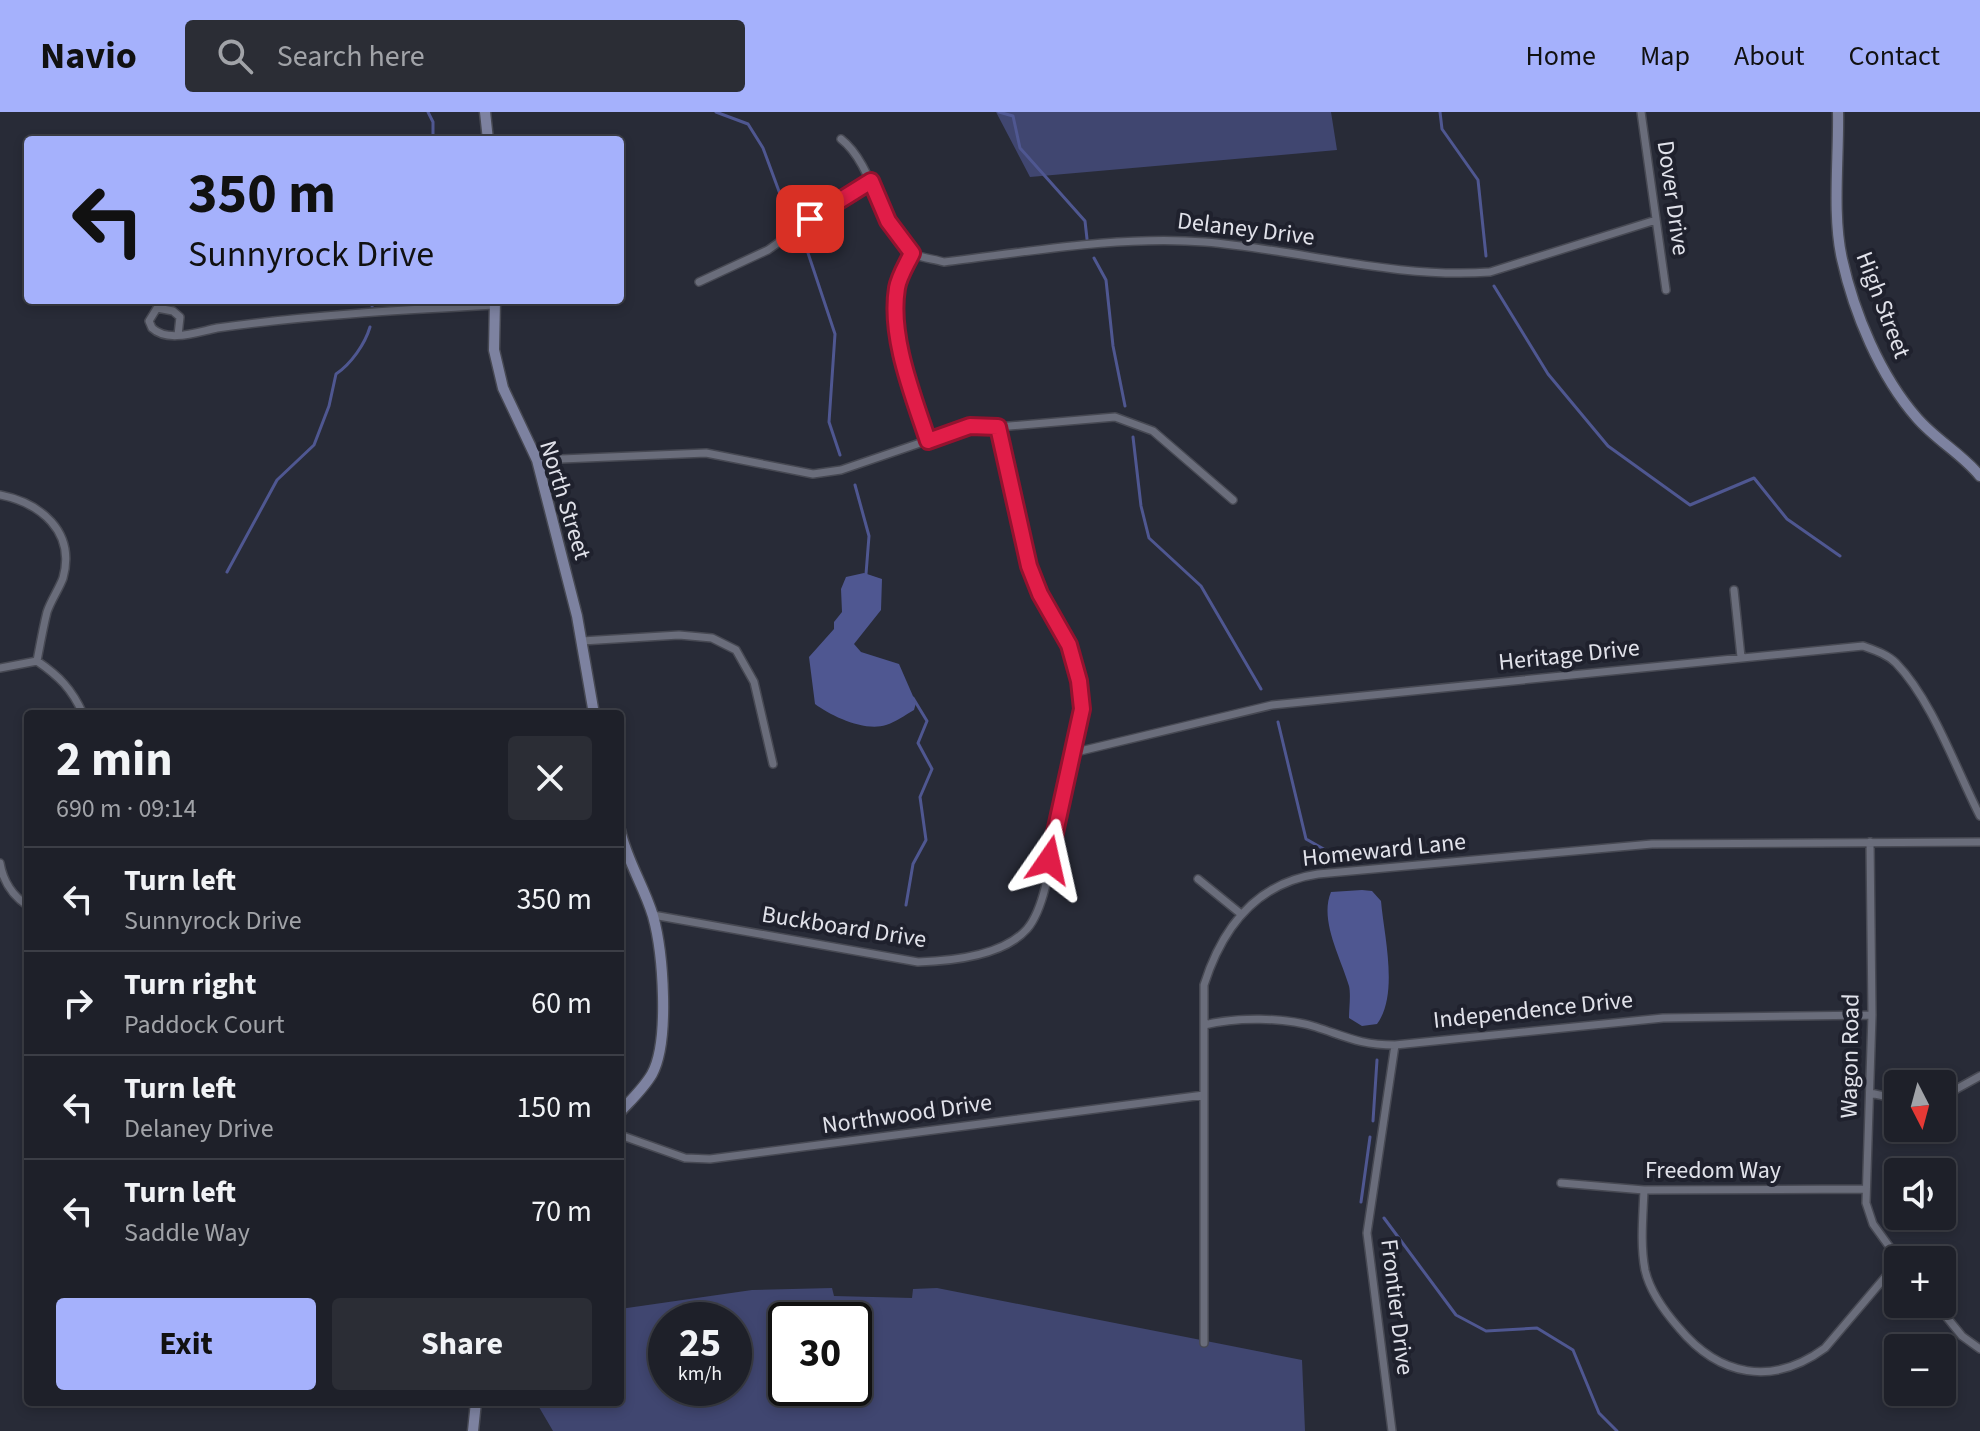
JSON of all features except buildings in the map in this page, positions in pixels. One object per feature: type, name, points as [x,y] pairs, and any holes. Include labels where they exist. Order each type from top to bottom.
[{"type":"street","points":[[485,112],[488,136]]},
{"type":"street","name":"Dover Drive","points":[[1641,112],[1666,290]]},
{"type":"street","name":"High Street","points":[[1838,112],[1839,235],[1842,258],[1855,302],[1880,364],[1917,418],[1979,472]]},
{"type":"street","points":[[841,139],[856,150],[888,221],[912,253],[899,280],[896,314],[899,337],[928,441]]},
{"type":"street","points":[[699,282],[768,250],[871,181]]},
{"type":"street","name":"Delaney Drive","points":[[912,253],[944,262],[1169,240],[1256,247],[1404,272],[1461,274],[1490,272],[1656,220]]},
{"type":"street","points":[[178,335],[180,317],[173,311],[157,308],[149,321],[158,334],[178,335],[232,326],[473,304]]},
{"type":"street","name":"North Street","points":[[495,304],[494,350],[503,388],[537,460],[582,641],[593,710]]},
{"type":"street","points":[[537,460],[706,453],[813,474],[841,470],[970,426],[998,427],[1115,417],[1136,422],[1178,450],[1233,500]]},
{"type":"street","name":"Buckboard Drive","points":[[653,915],[918,962],[946,961],[1001,946],[1027,929],[1039,905],[1082,709],[1079,681],[1069,645],[1040,594],[1029,566],[998,427]]},
{"type":"street","points":[[0,495],[24,500],[46,514],[58,529],[64,553],[63,576],[48,610],[37,661]]},
{"type":"street","points":[[1734,590],[1741,657]]},
{"type":"street","points":[[582,641],[679,635],[712,638],[736,650],[754,682],[773,764]]},
{"type":"street","name":"Heritage Drive","points":[[1072,753],[1272,705],[1863,646],[1895,662],[1922,701],[1980,816]]},
{"type":"street","points":[[0,668],[37,661],[62,678],[81,710]]},
{"type":"street","name":"Wagon Road","points":[[1870,842],[1872,1015],[1866,1189],[1873,1224],[1888,1246]]},
{"type":"street","name":"Homeward Lane","points":[[1204,1343],[1204,985],[1218,944],[1241,914],[1277,886],[1318,874],[1652,844],[1980,842]]},
{"type":"street","points":[[624,844],[653,915],[659,959],[661,1046],[652,1074],[624,1106]]},
{"type":"street","points":[[0,863],[3,877],[18,900],[24,904]]},
{"type":"street","points":[[1198,879],[1241,914]]},
{"type":"street","name":"Independence Drive","points":[[1204,1025],[1224,1021],[1294,1023],[1354,1042],[1395,1045],[1663,1018],[1872,1015]]},
{"type":"street","name":"Frontier Drive","points":[[1392,1431],[1367,1233],[1395,1045]]},
{"type":"street","points":[[1956,1089],[1980,1076]]},
{"type":"street","points":[[1870,1093],[1884,1096]]},
{"type":"street","name":"Northwood Drive","points":[[624,1136],[685,1158],[710,1159],[1204,1095]]},
{"type":"street","name":"Freedom Way","points":[[1561,1183],[1644,1190],[1866,1189]]},
{"type":"street","points":[[1644,1190],[1642,1248],[1652,1290],[1689,1341],[1709,1359],[1725,1367],[1768,1370],[1797,1366],[1825,1348],[1884,1279]]},
{"type":"street","points":[[1947,1318],[1962,1336],[1980,1349]]},
{"type":"street","points":[[473,1431],[476,1406]]},
{"type":"shaded area","points":[[996,112],[1331,112],[1337,150],[1030,177]]},
{"type":"shaded area","points":[[864,573],[882,579],[881,610],[854,644],[861,652],[899,664],[916,703],[914,710],[878,727],[849,722],[815,704],[809,657],[834,629],[834,622],[842,612],[841,589],[846,577]]},
{"type":"shaded area","points":[[1372,891],[1381,901],[1389,981],[1384,1012],[1377,1024],[1362,1026],[1349,1018],[1349,986],[1332,939],[1328,903],[1331,892]]},
{"type":"shaded area","points":[[832,1288],[834,1296],[912,1298],[913,1289],[937,1288],[1302,1360],[1305,1431],[553,1431],[538,1406],[624,1406],[624,1308],[648,1305],[648,1406],[752,1406],[752,1302],[669,1302],[752,1290]]},
{"type":"waterway","points":[[428,112],[433,122],[433,136]]},
{"type":"waterway","points":[[716,112],[748,124],[763,148],[790,221]]},
{"type":"waterway","points":[[999,112],[1013,116],[1020,148],[1085,221],[1087,239]]},
{"type":"waterway","points":[[1440,112],[1442,129],[1478,180],[1486,256]]},
{"type":"waterway","points":[[803,238],[835,334],[829,422],[840,455]]},
{"type":"waterway","points":[[1094,258],[1106,280],[1113,346],[1125,406]]},
{"type":"waterway","points":[[1494,286],[1548,374],[1608,446],[1690,505],[1754,478],[1787,519],[1840,556]]},
{"type":"waterway","points":[[227,572],[277,480],[314,445],[329,406],[336,374],[357,353],[370,327]]},
{"type":"waterway","points":[[1133,437],[1141,506],[1149,538],[1201,586],[1261,689]]},
{"type":"waterway","points":[[855,485],[869,536],[866,574]]},
{"type":"waterway","points":[[906,905],[913,864],[926,840],[920,797],[932,769],[918,743],[927,721],[913,698]]},
{"type":"waterway","points":[[1278,722],[1306,839],[1336,856]]},
{"type":"waterway","points":[[1373,1121],[1377,1060]]},
{"type":"waterway","points":[[1361,1202],[1370,1137]]},
{"type":"waterway","points":[[1384,1218],[1456,1315],[1486,1331],[1537,1328],[1573,1350],[1599,1413],[1617,1431]]},
{"type":"route","points":[[810,219],[871,181],[888,221],[912,253],[899,280],[896,314],[899,337],[928,441],[970,426],[998,427],[1008,459],[1029,566],[1040,594],[1069,645],[1079,681],[1082,709],[1049,860]]}]
